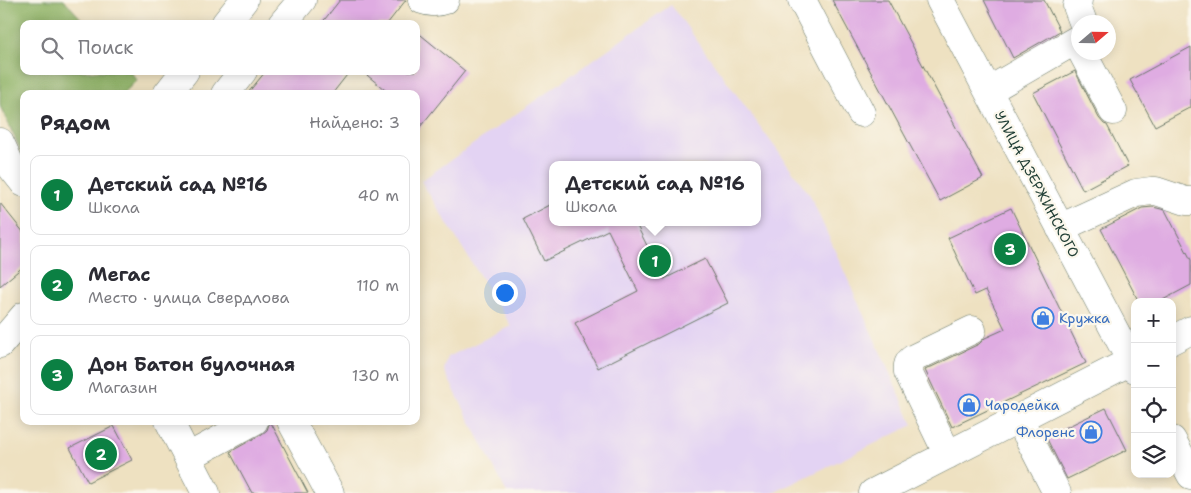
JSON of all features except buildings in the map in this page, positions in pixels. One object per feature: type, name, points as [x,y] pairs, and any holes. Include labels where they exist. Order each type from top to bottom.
[{"type":"street","points":[[228,20],[244,0]]},
{"type":"street","points":[[285,20],[302,0]]},
{"type":"street","points":[[422,0],[427,2],[446,0]]},
{"type":"street","points":[[802,0],[861,113]]},
{"type":"street","name":"УЛИЦА ДЗЕРЖИНСКОГО","points":[[940,0],[1131,359]]},
{"type":"street","points":[[988,91],[1071,32]]},
{"type":"street","points":[[1092,60],[1113,111]]},
{"type":"street","points":[[170,90],[182,75]]},
{"type":"street","points":[[228,90],[241,75]]},
{"type":"street","points":[[0,142],[12,168],[20,179]]},
{"type":"street","points":[[1060,228],[1136,193],[1151,190],[1191,201]]},
{"type":"street","points":[[0,344],[20,321]]},
{"type":"street","points":[[948,455],[907,367],[910,360],[972,330]]},
{"type":"street","points":[[1176,338],[1191,330]]},
{"type":"street","points":[[873,493],[1131,364]]},
{"type":"street","points":[[1019,419],[1057,493]]},
{"type":"street","points":[[171,425],[206,493]]},
{"type":"street","points":[[188,458],[247,425]]},
{"type":"street","points":[[293,425],[330,493]]},
{"type":"street","points":[[1176,447],[1191,475]]},
{"type":"shaded area","points":[[671,5],[810,195],[913,425],[773,493],[507,493],[444,370],[448,357],[511,326],[421,181]]},
{"type":"green space","points":[[0,0],[64,0],[82,20],[20,20],[20,75],[133,75],[137,80],[127,90],[20,90],[20,149],[0,106]]},
{"type":"place","name":"Дон Батон булочная","points":[[1010,249]]},
{"type":"place","name":"Детский сад №16","points":[[655,261]]},
{"type":"place","name":"Кружка","points":[[1043,318]]},
{"type":"place","name":"Чародейка","points":[[969,405]]},
{"type":"place","name":"Флоренс","points":[[1091,432]]},
{"type":"place","name":"Мегас","points":[[101,454]]}]
